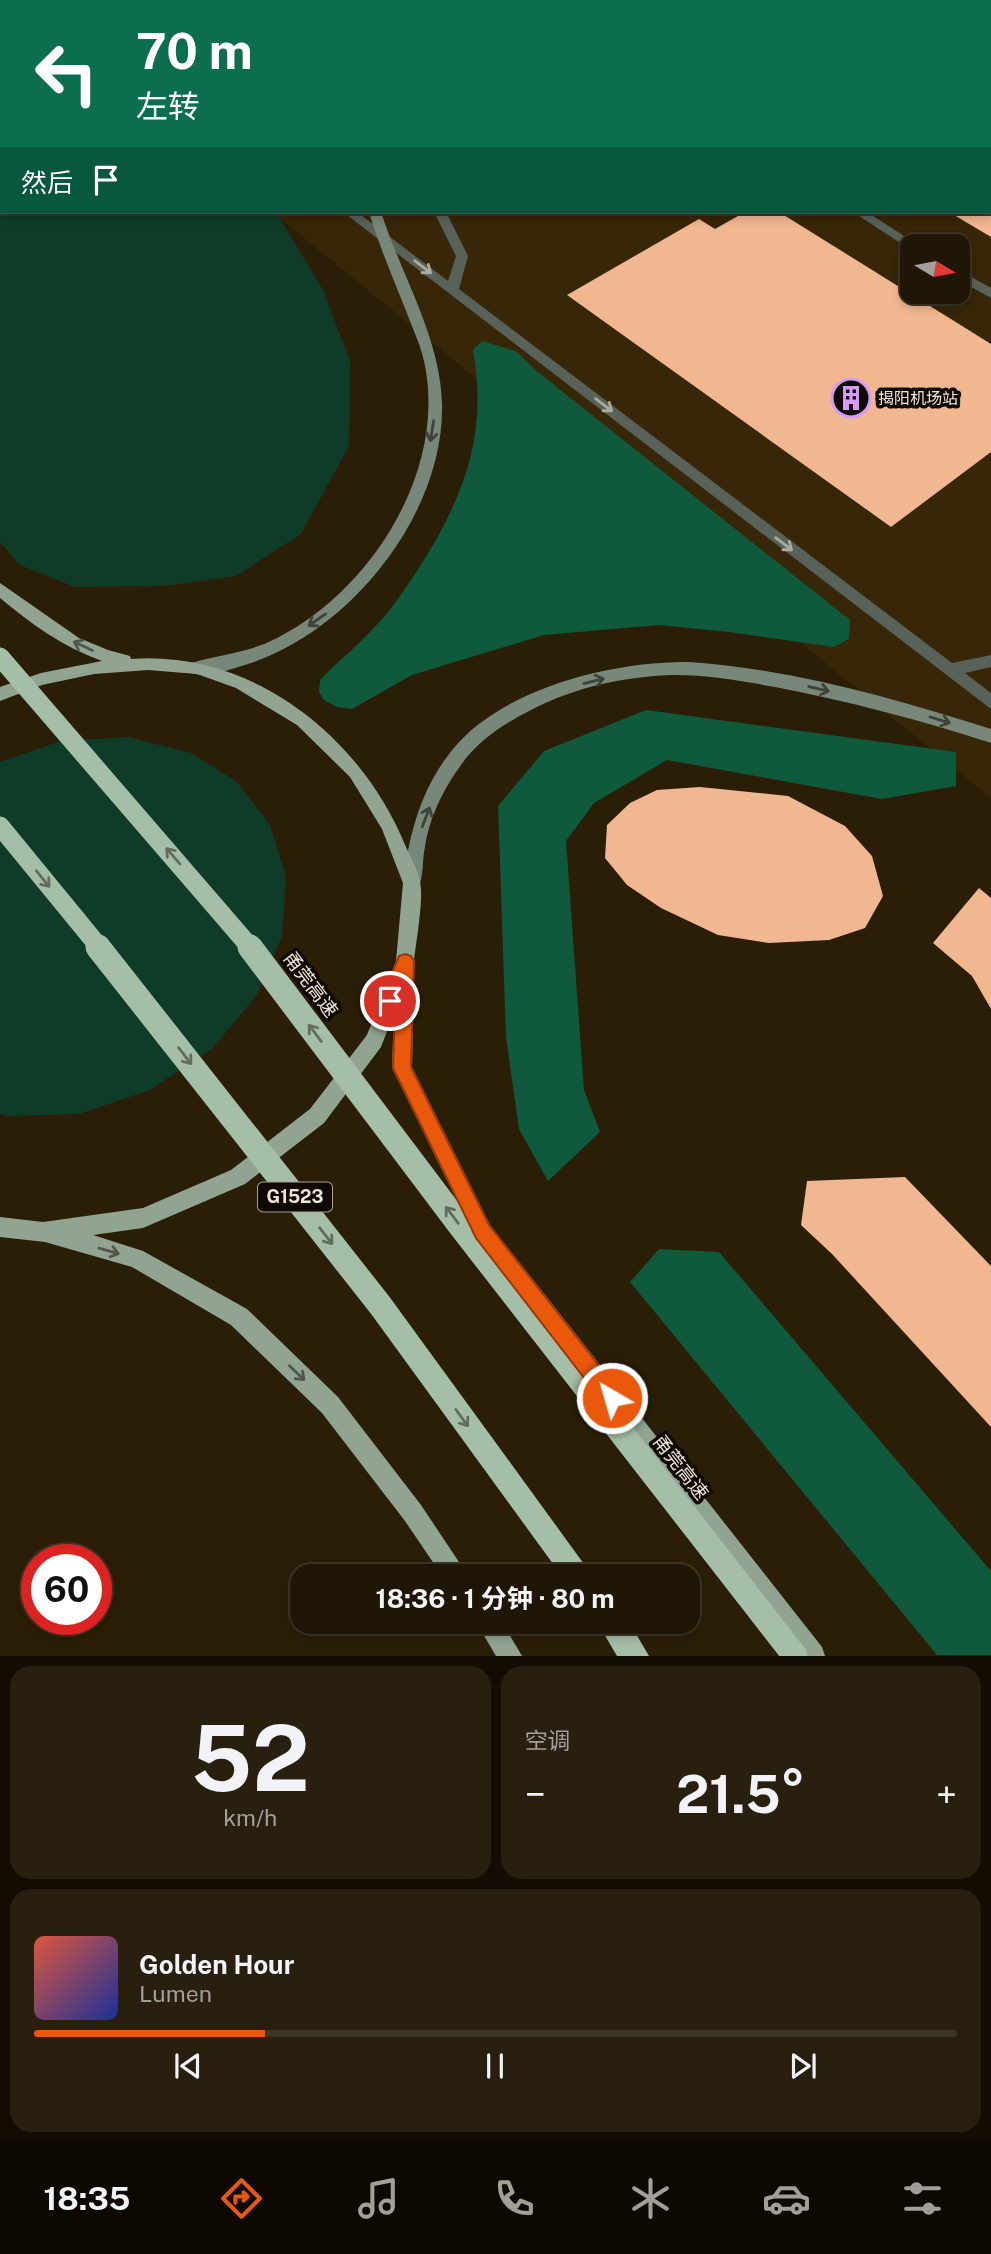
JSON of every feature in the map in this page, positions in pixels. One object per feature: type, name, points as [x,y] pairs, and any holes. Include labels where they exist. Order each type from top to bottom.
[{"type":"highway","name":"甬莞高速","points":[[0,657],[239,932],[462,1228],[795,1656]]},
{"type":"highway","name":"G1523","points":[[0,826],[144,1003],[380,1306],[569,1564]]},
{"type":"highway","points":[[619,1634],[635,1656]]},
{"type":"main road","points":[[0,589],[23,608],[76,643],[114,659],[197,668],[242,683],[303,720],[356,772],[389,826],[412,883],[405,961],[402,1068],[482,1231],[813,1656]]},
{"type":"main road","points":[[0,694],[41,679],[94,668],[148,664]]},
{"type":"main road","points":[[43,1232],[143,1218],[238,1177],[317,1116],[374,1041],[405,961]]},
{"type":"main road","points":[[0,1227],[43,1232],[136,1258],[239,1317],[330,1405],[413,1513],[448,1564]]},
{"type":"main road","points":[[496,1634],[510,1656]]},
{"type":"street","points":[[197,668],[228,664],[256,655],[293,637],[332,610],[363,578],[398,533],[420,485],[432,437],[436,400],[432,363],[376,214]]},
{"type":"street","points":[[412,883],[418,837],[436,789],[467,745],[503,717],[547,693],[611,677],[666,669],[730,673],[810,686],[888,704],[991,736]]},
{"type":"lane","points":[[352,214],[991,702]]},
{"type":"lane","points":[[441,214],[462,256],[452,289]]},
{"type":"lane","points":[[862,214],[900,238]]},
{"type":"lane","points":[[970,281],[991,294]]},
{"type":"lane","points":[[949,670],[991,661]]},
{"type":"shaded area","points":[[274,214],[991,214],[991,798]]},
{"type":"green space","points":[[0,214],[277,214],[323,290],[350,361],[349,446],[301,534],[236,576],[165,586],[75,587],[20,565],[0,542]]},
{"type":"green space","points":[[482,341],[516,351],[534,369],[850,620],[849,639],[834,647],[659,625],[544,635],[412,675],[352,709],[337,707],[324,700],[319,692],[320,680],[391,608],[422,563],[450,513],[461,487],[475,436],[477,380],[473,350]]},
{"type":"green space","points":[[646,710],[956,752],[956,786],[882,799],[667,760],[594,803],[566,841],[584,1090],[600,1132],[548,1181],[519,1129],[506,1037],[498,806],[544,751]]},
{"type":"green space","points":[[128,737],[191,753],[237,782],[270,825],[286,877],[282,936],[257,995],[212,1049],[150,1090],[79,1114],[0,1114],[0,762],[61,741]]},
{"type":"green space","points":[[659,1249],[719,1252],[991,1571],[991,1655],[937,1655],[630,1282]]},
{"type":"building","name":"揭阳机场站","points":[[741,214],[782,214],[900,287],[900,304],[927,304],[991,344],[991,452],[891,527],[567,295],[699,219],[715,229]]},
{"type":"building","points":[[952,214],[991,214],[991,237]]},
{"type":"building","points":[[700,787],[788,796],[845,826],[872,856],[883,896],[865,928],[829,940],[769,943],[718,935],[661,908],[627,885],[605,858],[607,825],[630,803],[657,790]]},
{"type":"building","points":[[979,888],[991,898],[991,1009],[972,976],[933,943]]},
{"type":"building","points":[[905,1177],[991,1266],[991,1427],[832,1254],[801,1225],[807,1181]]},
{"type":"place","name":"揭阳机场站","points":[[851,398]]},
{"type":"route","points":[[390,1001],[405,961],[402,1068],[482,1231],[612,1398]]}]
